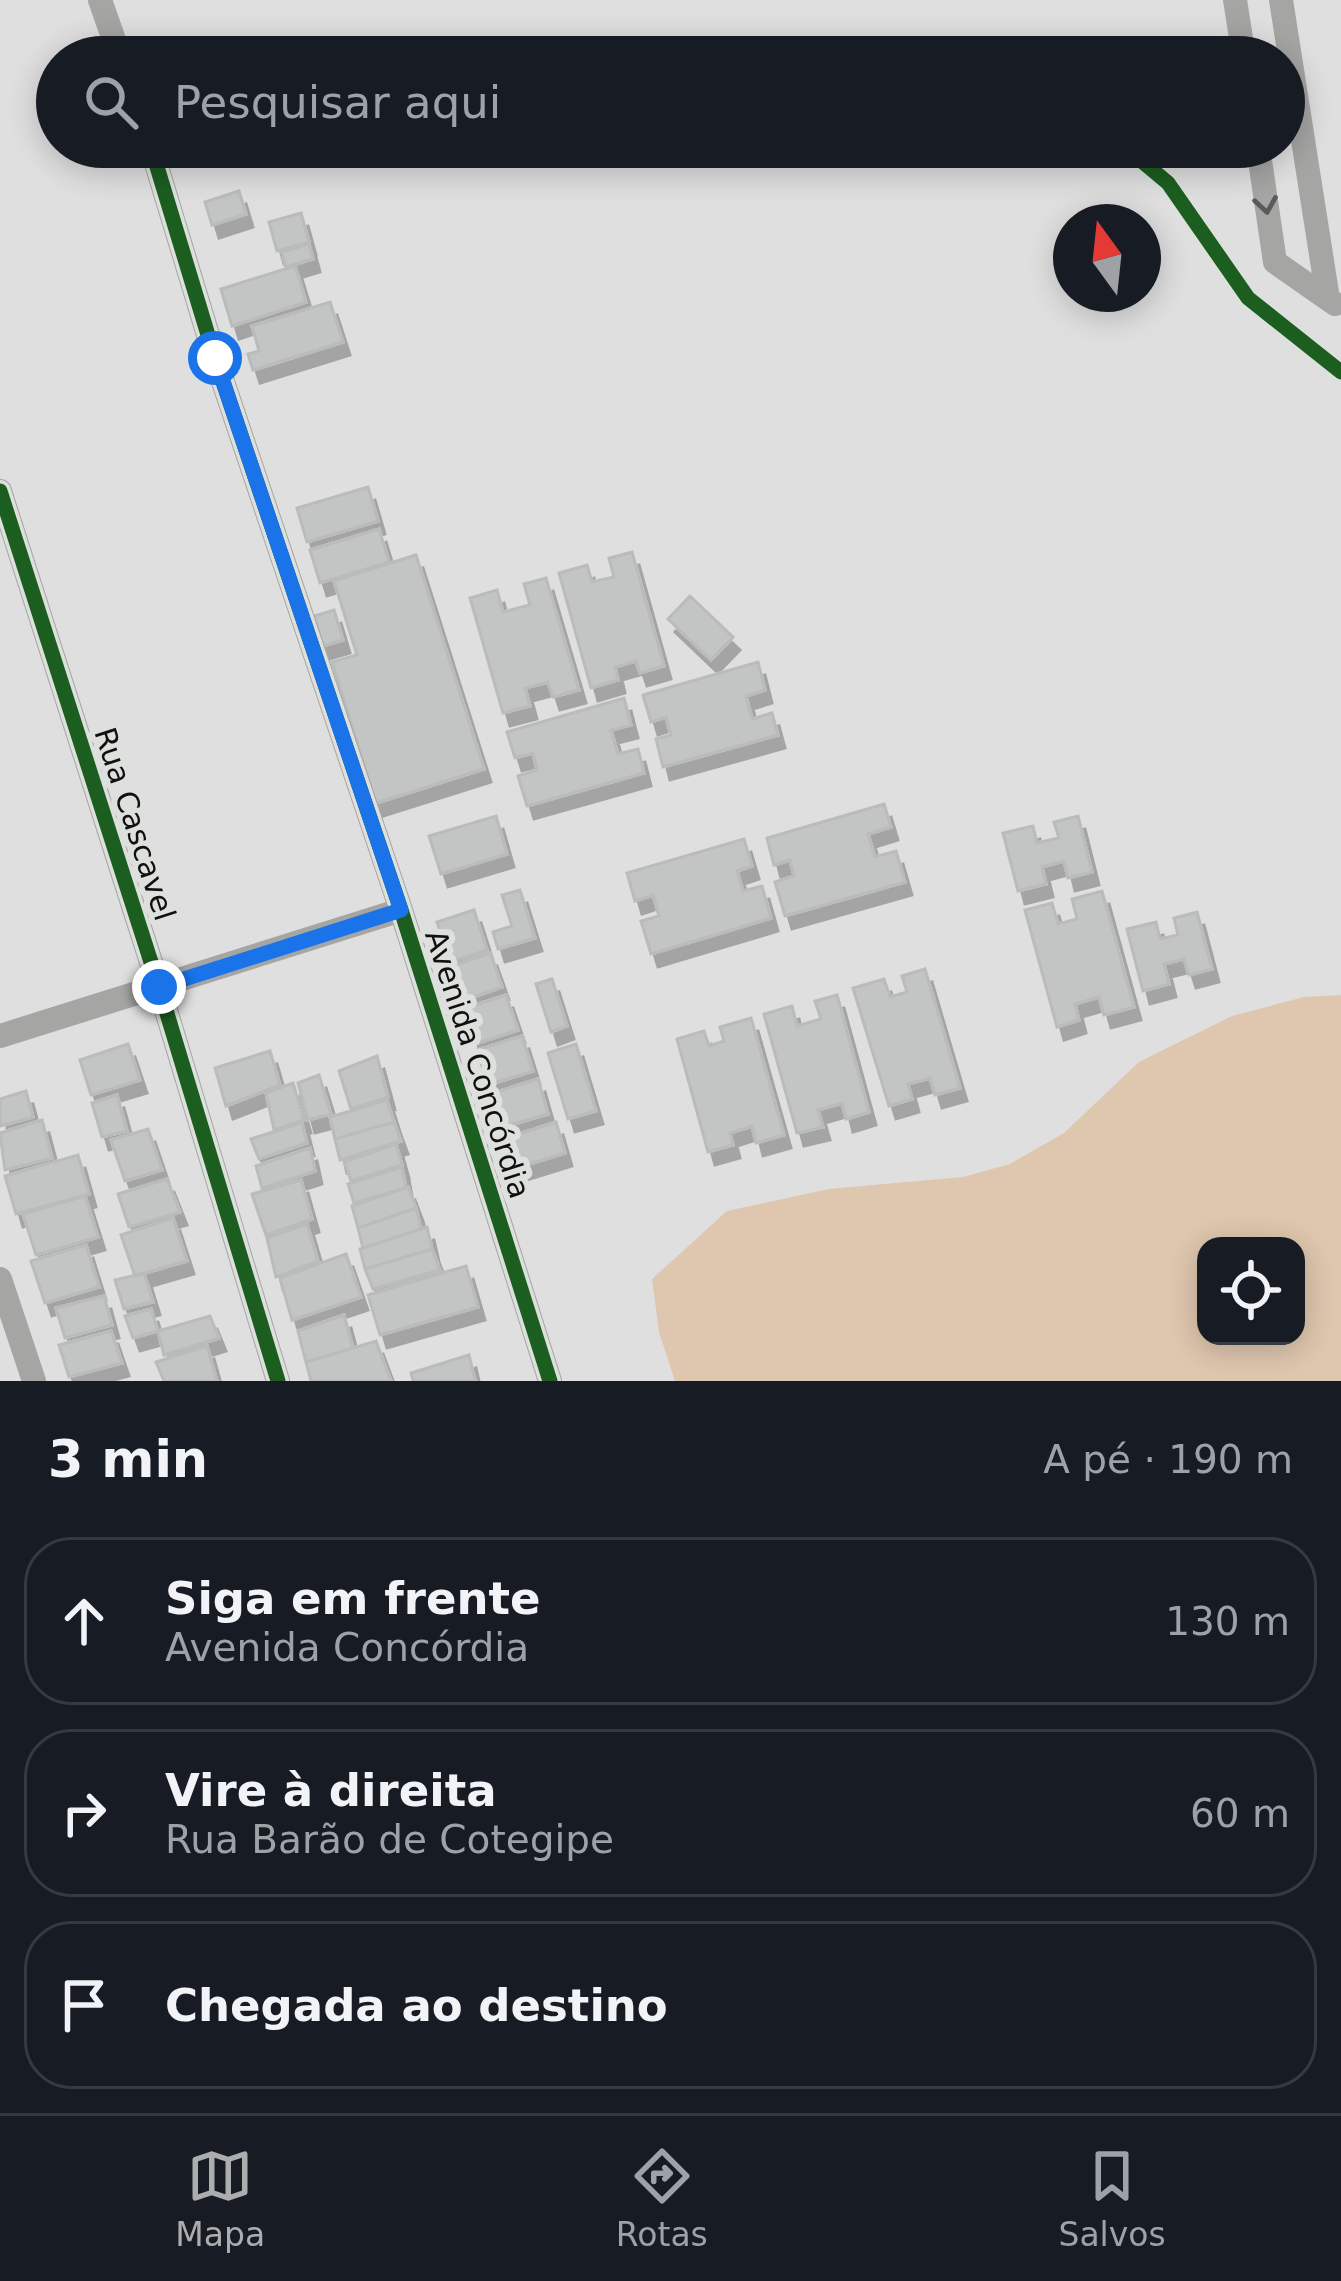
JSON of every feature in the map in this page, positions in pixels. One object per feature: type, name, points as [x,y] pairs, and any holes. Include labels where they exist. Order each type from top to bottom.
[{"type":"street","points":[[100,0],[113,36]]},
{"type":"street","points":[[1235,0],[1241,36]]},
{"type":"street","points":[[1281,0],[1287,36]]},
{"type":"street","points":[[1305,135],[1335,304]]},
{"type":"street","name":"Avenida Concórdia","points":[[157,168],[215,358],[401,910],[550,1381]]},
{"type":"street","points":[[1261,168],[1275,262],[1335,304]]},
{"type":"street","name":"Rua Cascavel","points":[[0,491],[159,987],[278,1381]]},
{"type":"street","points":[[0,1036],[401,910]]},
{"type":"street","points":[[0,1279],[34,1381]]},
{"type":"shaded area","points":[[1341,995],[1341,1381],[675,1381],[659,1332],[652,1279],[727,1211],[829,1189],[963,1177],[1010,1164],[1064,1133],[1139,1062],[1232,1016],[1304,997]]},
{"type":"building","points":[[239,191],[246,214],[212,225],[205,202]]},
{"type":"building","points":[[301,213],[309,242],[277,251],[269,222]]},
{"type":"building","points":[[309,244],[313,259],[286,267],[282,252]]},
{"type":"building","points":[[295,266],[306,302],[232,326],[221,289]]},
{"type":"building","points":[[330,302],[343,342],[253,370],[248,354],[259,351],[252,326]]},
{"type":"building","points":[[368,487],[378,521],[307,542],[297,508]]},
{"type":"building","points":[[379,529],[389,562],[320,583],[310,550]]},
{"type":"building","points":[[632,552],[664,666],[640,673],[636,661],[615,667],[618,680],[591,688],[559,573],[587,565],[592,582],[614,577],[609,558]]},
{"type":"building","points":[[416,555],[484,769],[376,803],[332,662],[357,655],[334,581]]},
{"type":"building","points":[[546,578],[579,690],[553,697],[548,682],[525,688],[530,706],[503,713],[470,598],[497,590],[503,612],[530,605],[524,584]]},
{"type":"building","points":[[690,596],[733,637],[711,660],[668,619]]},
{"type":"building","points":[[334,610],[343,640],[323,646],[314,616]]},
{"type":"building","points":[[758,662],[765,690],[746,696],[752,719],[772,713],[778,735],[663,767],[656,739],[671,735],[666,717],[651,722],[643,695]]},
{"type":"building","points":[[624,698],[631,725],[611,730],[618,754],[638,749],[644,773],[527,806],[518,776],[537,770],[533,753],[515,758],[507,732]]},
{"type":"building","points":[[884,804],[891,827],[868,834],[875,857],[896,851],[905,882],[785,916],[775,882],[794,876],[790,860],[774,865],[767,838]]},
{"type":"building","points":[[496,816],[507,854],[441,874],[429,836]]},
{"type":"building","points":[[1078,816],[1092,872],[1068,878],[1064,861],[1042,867],[1046,884],[1018,891],[1003,833],[1033,826],[1037,843],[1059,838],[1054,822]]},
{"type":"building","points":[[744,839],[752,866],[737,871],[743,891],[762,886],[771,918],[651,954],[641,921],[659,916],[653,895],[635,901],[627,873]]},
{"type":"building","points":[[520,890],[535,938],[498,949],[493,932],[512,926],[502,895]]},
{"type":"building","points":[[1102,891],[1134,1007],[1104,1015],[1099,997],[1075,1004],[1079,1020],[1057,1027],[1025,910],[1052,903],[1058,924],[1077,919],[1072,899]]},
{"type":"building","points":[[474,910],[487,950],[450,962],[437,922]]},
{"type":"building","points":[[1197,912],[1212,969],[1189,975],[1184,959],[1164,964],[1169,984],[1143,991],[1127,929],[1156,922],[1160,939],[1178,935],[1174,918]]},
{"type":"building","points":[[490,953],[502,987],[462,1001],[450,967]]},
{"type":"building","points":[[925,969],[960,1088],[935,1095],[930,1078],[908,1084],[912,1099],[889,1106],[853,988],[884,979],[890,997],[907,992],[902,976]]},
{"type":"building","points":[[552,979],[567,1026],[551,1032],[536,984]]},
{"type":"building","points":[[506,995],[518,1030],[475,1044],[463,1009]]},
{"type":"building","points":[[837,995],[869,1112],[846,1119],[842,1103],[818,1110],[823,1127],[797,1133],[764,1014],[792,1006],[797,1026],[821,1019],[815,1001]]},
{"type":"building","points":[[751,1018],[784,1135],[756,1143],[752,1126],[730,1133],[733,1145],[708,1152],[677,1039],[704,1031],[709,1046],[724,1041],[720,1027]]},
{"type":"building","points":[[522,1036],[533,1071],[488,1085],[477,1050]]},
{"type":"building","points":[[128,1044],[140,1080],[91,1095],[80,1060]]},
{"type":"building","points":[[576,1044],[596,1111],[568,1119],[548,1053]]},
{"type":"building","points":[[270,1051],[280,1085],[226,1106],[215,1068]]},
{"type":"building","points":[[377,1056],[388,1097],[351,1109],[339,1071]]},
{"type":"building","points":[[319,1075],[331,1114],[308,1120],[298,1083]]},
{"type":"building","points":[[538,1079],[548,1114],[497,1129],[487,1095]]},
{"type":"building","points":[[293,1083],[304,1120],[274,1130],[266,1093]]},
{"type":"building","points":[[26,1091],[33,1117],[0,1126],[0,1099]]},
{"type":"building","points":[[117,1095],[127,1131],[102,1137],[92,1103]]},
{"type":"building","points":[[387,1100],[394,1122],[335,1139],[330,1117]]},
{"type":"building","points":[[42,1120],[52,1158],[5,1170],[0,1133]]},
{"type":"building","points":[[394,1122],[401,1141],[340,1160],[335,1139]]},
{"type":"building","points":[[556,1122],[565,1153],[513,1169],[504,1139]]},
{"type":"building","points":[[302,1123],[307,1143],[259,1159],[251,1139]]},
{"type":"building","points":[[148,1129],[162,1170],[125,1181],[111,1140]]},
{"type":"building","points":[[396,1144],[402,1165],[351,1181],[345,1162]]},
{"type":"building","points":[[310,1148],[315,1171],[262,1188],[256,1166]]},
{"type":"building","points":[[78,1155],[89,1194],[16,1214],[5,1176]]},
{"type":"building","points":[[402,1167],[406,1188],[354,1203],[348,1184]]},
{"type":"building","points":[[167,1179],[180,1212],[129,1227],[118,1194]]},
{"type":"building","points":[[301,1180],[312,1219],[266,1235],[252,1194]]},
{"type":"building","points":[[408,1187],[416,1208],[358,1228],[352,1206]]},
{"type":"building","points":[[85,1196],[98,1237],[36,1255],[23,1214]]},
{"type":"building","points":[[416,1208],[421,1229],[363,1248],[358,1228]]},
{"type":"building","points":[[173,1218],[187,1261],[135,1276],[121,1235]]},
{"type":"building","points":[[307,1224],[318,1261],[276,1277],[267,1238]]},
{"type":"building","points":[[427,1227],[432,1249],[365,1269],[360,1249]]},
{"type":"building","points":[[86,1245],[99,1287],[45,1303],[31,1261]]},
{"type":"building","points":[[432,1249],[440,1270],[373,1289],[365,1269]]},
{"type":"building","points":[[346,1254],[361,1297],[292,1320],[280,1278]]},
{"type":"building","points":[[466,1266],[478,1307],[380,1335],[368,1295]]},
{"type":"building","points":[[144,1273],[153,1302],[124,1309],[115,1280]]},
{"type":"building","points":[[104,1296],[112,1325],[65,1338],[56,1308]]},
{"type":"building","points":[[151,1309],[158,1331],[133,1338],[125,1316]]},
{"type":"building","points":[[344,1315],[353,1348],[306,1362],[298,1331]]},
{"type":"building","points":[[210,1316],[219,1338],[164,1355],[158,1331]]},
{"type":"building","points":[[111,1331],[122,1363],[69,1377],[59,1345]]},
{"type":"building","points":[[376,1341],[391,1381],[311,1381],[306,1362]]},
{"type":"building","points":[[207,1346],[217,1381],[164,1381],[156,1362]]},
{"type":"building","points":[[469,1355],[475,1381],[413,1381],[411,1373]]},
{"type":"cycle path","points":[[157,168],[215,358],[401,910],[550,1381]]},
{"type":"cycle path","points":[[1150,168],[1168,183],[1248,298],[1341,372]]},
{"type":"cycle path","points":[[0,491],[159,987],[278,1381]]},
{"type":"route","points":[[159,987],[401,910],[215,358]]}]
